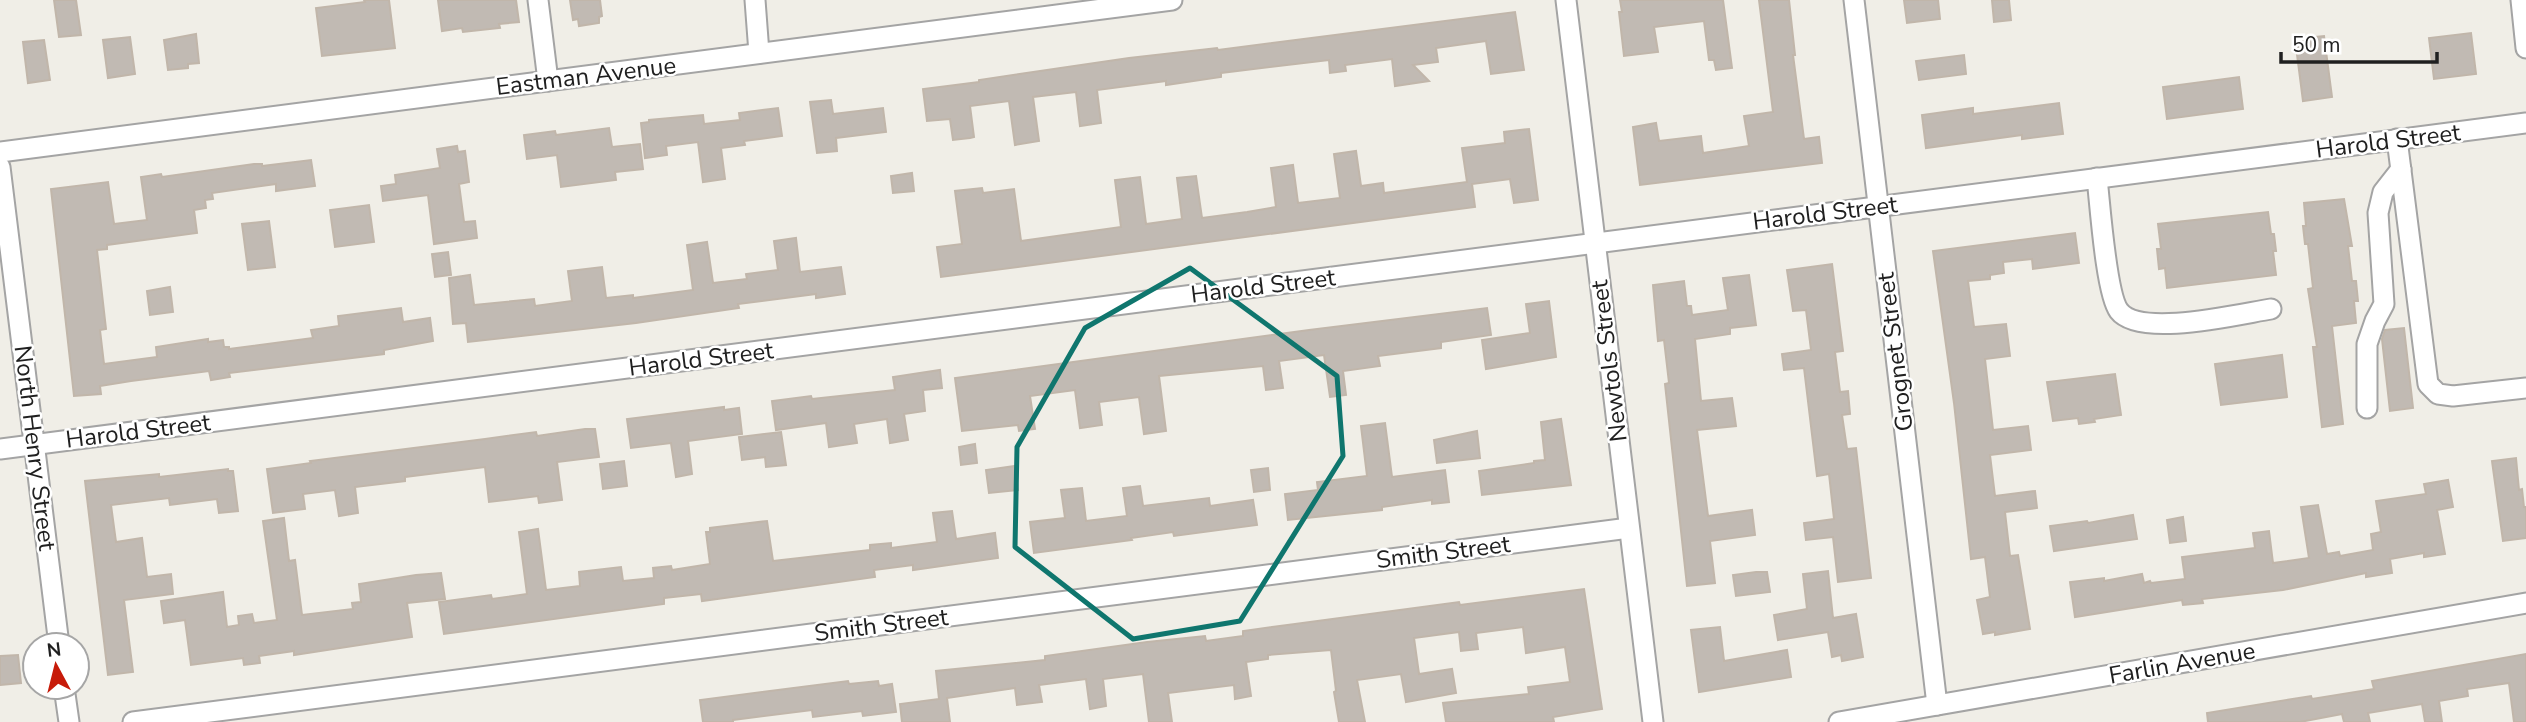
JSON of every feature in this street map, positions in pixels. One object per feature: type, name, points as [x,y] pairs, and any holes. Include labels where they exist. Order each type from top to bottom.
[{"type":"street","points":[[538,0],[548,81]]},
{"type":"street","points":[[755,0],[759,53]]},
{"type":"street","name":"Eastman Avenue","points":[[0,152],[1172,0]]},
{"type":"street","name":"Newtols Street","points":[[1566,0],[1653,722]]},
{"type":"street","name":"Grognet Street","points":[[1854,0],[1937,705]]},
{"type":"street","points":[[2521,0],[2526,48]]},
{"type":"street","name":"Harold Street","points":[[0,449],[2526,123]]},
{"type":"street","points":[[2397,139],[2427,384],[2438,394],[2453,396],[2526,388]]},
{"type":"street","name":"North Henry Street","points":[[0,167],[57,631]]},
{"type":"street","points":[[2367,408],[2367,344],[2384,304],[2378,213],[2383,192],[2401,169]]},
{"type":"street","points":[[2097,178],[2111,293],[2120,312],[2140,323],[2163,325],[2271,309]]},
{"type":"street","name":"Smith Street","points":[[133,722],[1629,528]]},
{"type":"street","name":"Farlin Avenue","points":[[1839,722],[2526,603]]},
{"type":"street","points":[[66,701],[69,722]]},
{"type":"highlighted area","points":[[1190,268],[1337,376],[1343,456],[1240,621],[1133,639],[1015,547],[1017,447],[1085,328]]},
{"type":"building","points":[[54,0],[76,0],[81,35],[59,37]]},
{"type":"building","points":[[364,0],[389,0],[395,48],[322,56],[316,8],[365,2]]},
{"type":"building","points":[[438,0],[516,0],[519,22],[499,24],[500,28],[442,31]]},
{"type":"building","points":[[570,0],[600,0],[602,16],[599,17],[599,23],[579,26],[578,19],[573,20]]},
{"type":"building","points":[[1620,0],[1723,0],[1732,68],[1716,70],[1714,60],[1709,60],[1704,21],[1654,27],[1658,52],[1624,56]]},
{"type":"building","points":[[1759,0],[1789,0],[1804,139],[1819,137],[1822,163],[1640,185],[1633,127],[1656,123],[1659,141],[1701,136],[1703,153],[1749,146],[1744,116],[1773,112]]},
{"type":"building","points":[[1904,0],[1938,0],[1940,19],[1907,23]]},
{"type":"building","points":[[1992,0],[2009,0],[2011,20],[1994,22]]},
{"type":"building","points":[[1515,12],[1524,70],[1491,74],[1486,41],[1436,48],[1438,62],[1413,65],[1429,81],[1395,86],[1392,59],[1345,65],[1346,71],[1330,73],[1329,60],[1221,73],[1221,77],[1166,85],[1166,81],[1097,90],[1101,123],[1080,126],[1076,92],[1033,97],[1039,141],[1015,145],[1009,101],[970,106],[974,137],[970,138],[953,140],[950,119],[927,121],[923,89],[1129,58],[1218,50]]},
{"type":"building","points":[[2471,33],[2476,74],[2434,79],[2429,38]]},
{"type":"building","points":[[196,34],[199,63],[188,64],[188,68],[168,70],[164,40]]},
{"type":"building","points":[[2324,36],[2332,97],[2303,101],[2295,39]]},
{"type":"building","points":[[130,37],[135,74],[108,78],[103,40]]},
{"type":"building","points":[[44,40],[50,80],[28,83],[23,42]]},
{"type":"building","points":[[1964,55],[1966,74],[1919,80],[1916,61]]},
{"type":"building","points":[[2239,77],[2243,109],[2167,119],[2163,87]]},
{"type":"building","points":[[831,100],[833,114],[883,108],[886,132],[836,138],[837,151],[817,153],[810,102]]},
{"type":"building","points":[[2059,103],[2063,134],[2022,139],[2022,135],[1926,148],[1922,115],[1973,108],[1973,114]]},
{"type":"building","points":[[778,108],[782,136],[744,141],[745,145],[721,148],[725,179],[703,182],[698,142],[666,146],[667,155],[645,158],[641,123],[703,115],[704,124],[740,120],[739,113]]},
{"type":"building","points":[[609,128],[612,147],[640,144],[643,169],[615,172],[616,180],[561,187],[557,155],[527,159],[524,135],[555,131],[556,135]]},
{"type":"building","points":[[1529,129],[1538,200],[1514,203],[1510,179],[1472,184],[1475,207],[941,277],[937,247],[962,244],[955,191],[982,188],[983,193],[1014,189],[1021,241],[1121,227],[1115,180],[1140,177],[1146,224],[1182,219],[1177,178],[1196,176],[1202,218],[1276,207],[1271,168],[1293,165],[1298,203],[1340,198],[1334,154],[1356,151],[1361,186],[1383,183],[1384,193],[1467,182],[1462,148],[1505,143],[1504,132]]},
{"type":"building","points":[[457,146],[458,152],[465,151],[469,182],[459,184],[464,222],[475,221],[477,238],[434,244],[428,195],[383,201],[381,186],[396,184],[395,175],[440,168],[437,149]]},
{"type":"building","points":[[311,160],[315,186],[276,191],[276,184],[212,193],[213,199],[205,200],[206,208],[194,210],[197,233],[107,245],[107,249],[97,250],[106,329],[100,330],[104,364],[157,357],[156,347],[208,339],[208,342],[223,340],[224,347],[229,349],[313,338],[311,330],[339,326],[338,316],[401,308],[403,322],[430,318],[433,341],[384,350],[384,354],[229,373],[230,377],[211,380],[209,371],[131,381],[100,386],[101,394],[74,396],[51,189],[108,182],[114,224],[147,220],[141,177]]},
{"type":"building","points":[[912,173],[914,191],[893,193],[891,176]]},
{"type":"building","points":[[2344,199],[2352,246],[2348,246],[2352,281],[2356,281],[2358,301],[2354,301],[2356,323],[2332,326],[2343,424],[2322,427],[2313,347],[2317,347],[2308,289],[2313,288],[2303,226],[2306,226],[2304,203]]},
{"type":"building","points":[[369,205],[374,242],[335,247],[330,210]]},
{"type":"building","points":[[2268,212],[2271,234],[2274,234],[2276,275],[2167,288],[2165,268],[2159,269],[2157,249],[2161,249],[2158,224]]},
{"type":"building","points":[[269,221],[275,267],[248,270],[242,224]]},
{"type":"building","points":[[2075,233],[2079,263],[2033,269],[2032,259],[2003,262],[2004,273],[1990,275],[1990,279],[1968,281],[1974,327],[2006,324],[2010,356],[1985,359],[1993,430],[2028,426],[2031,450],[1990,455],[1995,496],[2035,491],[2037,508],[2005,512],[2010,556],[2018,555],[2030,629],[1995,635],[1995,632],[1983,634],[1977,600],[1990,597],[1985,557],[1971,559],[1954,403],[1933,251]]},
{"type":"building","points":[[796,238],[800,272],[841,267],[845,294],[816,298],[816,294],[738,304],[739,308],[636,323],[468,342],[466,323],[453,324],[449,278],[470,275],[474,305],[534,299],[535,306],[572,301],[568,271],[602,267],[606,298],[633,295],[633,298],[693,290],[687,245],[707,242],[713,283],[747,279],[746,274],[778,270],[774,241]]},
{"type":"building","points":[[448,252],[451,275],[435,277],[432,254]]},
{"type":"building","points":[[1832,264],[1843,351],[1835,352],[1840,392],[1848,391],[1850,414],[1842,415],[1847,449],[1856,448],[1871,578],[1838,582],[1833,537],[1806,540],[1804,523],[1834,519],[1829,474],[1817,476],[1804,368],[1784,370],[1782,354],[1811,350],[1806,310],[1793,311],[1787,270]]},
{"type":"building","points":[[1749,275],[1756,325],[1730,328],[1730,334],[1695,339],[1701,401],[1732,398],[1736,426],[1697,430],[1708,516],[1752,510],[1755,535],[1710,541],[1715,583],[1687,586],[1665,384],[1669,383],[1664,340],[1658,341],[1653,285],[1684,281],[1687,306],[1691,306],[1692,315],[1728,310],[1723,278]]},
{"type":"building","points":[[170,287],[173,312],[150,315],[147,291]]},
{"type":"building","points":[[1549,301],[1556,357],[1486,369],[1482,340],[1530,333],[1526,304]]},
{"type":"building","points":[[1487,308],[1491,335],[1441,342],[1441,348],[1378,356],[1380,366],[1343,371],[1346,395],[1330,397],[1324,355],[1279,361],[1283,388],[1266,390],[1263,366],[1159,376],[1166,431],[1144,434],[1139,397],[1099,402],[1102,425],[1080,428],[1075,390],[1030,396],[1035,429],[1019,431],[1018,425],[962,431],[955,378]]},
{"type":"building","points":[[2404,328],[2413,408],[2390,411],[2382,339],[2385,330]]},
{"type":"building","points":[[2282,355],[2287,397],[2221,405],[2215,364]]},
{"type":"building","points":[[940,370],[942,388],[923,390],[925,411],[904,414],[908,440],[890,443],[887,419],[854,424],[857,443],[829,447],[826,423],[776,430],[772,401],[895,390],[893,377]]},
{"type":"building","points":[[2115,374],[2121,415],[2079,424],[2078,418],[2053,421],[2047,382]]},
{"type":"building","points":[[724,407],[724,410],[739,408],[742,434],[688,441],[692,474],[676,477],[671,443],[631,448],[627,419]]},
{"type":"building","points":[[1561,419],[1571,485],[1482,495],[1479,471],[1545,460],[1541,422]]},
{"type":"building","points":[[1385,423],[1392,477],[1445,470],[1449,502],[1432,504],[1432,500],[1382,507],[1382,510],[1288,520],[1285,494],[1318,490],[1317,482],[1367,476],[1361,426]]},
{"type":"building","points":[[595,429],[599,457],[557,462],[562,500],[539,503],[538,496],[489,502],[485,467],[405,477],[405,481],[355,487],[358,513],[339,516],[335,490],[303,494],[305,509],[273,513],[267,469],[536,432],[537,436]]},
{"type":"building","points":[[1477,431],[1480,458],[1437,463],[1434,440]]},
{"type":"building","points":[[781,432],[786,465],[766,467],[765,457],[742,460],[739,437]]},
{"type":"building","points":[[975,444],[977,463],[961,465],[959,447]]},
{"type":"building","points":[[2516,458],[2519,490],[2522,489],[2526,507],[2526,538],[2503,541],[2492,461]]},
{"type":"building","points":[[624,461],[627,486],[603,489],[600,464]]},
{"type":"building","points":[[1015,466],[1018,490],[989,493],[986,470]]},
{"type":"building","points":[[1268,468],[1270,490],[1254,492],[1251,470]]},
{"type":"building","points":[[228,469],[233,471],[238,511],[219,513],[217,499],[170,505],[169,498],[111,505],[116,542],[142,538],[147,577],[171,574],[173,594],[124,600],[133,672],[108,675],[85,481],[159,474],[159,477]]},
{"type":"building","points":[[2448,480],[2453,507],[2437,510],[2445,554],[2424,557],[2424,553],[2390,559],[2392,573],[2366,577],[2366,573],[2283,590],[2202,599],[2203,603],[2183,605],[2182,600],[2075,617],[2070,582],[2104,578],[2104,581],[2142,574],[2144,583],[2185,579],[2182,557],[2255,548],[2253,533],[2269,531],[2273,563],[2309,558],[2301,507],[2318,505],[2327,554],[2339,552],[2340,556],[2373,550],[2371,534],[2381,532],[2376,501],[2426,494],[2424,484]]},
{"type":"building","points":[[1140,486],[1143,506],[1209,498],[1210,506],[1253,500],[1257,525],[1174,536],[1173,532],[1034,553],[1030,522],[1065,518],[1061,490],[1082,488],[1086,521],[1127,516],[1123,488]]},
{"type":"building","points":[[952,511],[956,539],[995,533],[998,558],[913,570],[913,565],[874,570],[875,577],[702,601],[701,594],[664,598],[664,604],[444,634],[439,602],[491,595],[492,599],[527,594],[519,532],[538,529],[546,590],[580,586],[579,572],[621,567],[623,581],[654,578],[653,568],[671,566],[672,570],[710,564],[706,532],[710,532],[710,528],[767,521],[773,561],[870,550],[870,545],[891,543],[891,548],[937,542],[933,513]]},
{"type":"building","points":[[2133,515],[2137,539],[2054,551],[2050,526]]},
{"type":"building","points":[[2183,517],[2186,541],[2170,543],[2167,520]]},
{"type":"building","points":[[284,518],[289,561],[295,560],[302,615],[353,609],[352,603],[361,602],[359,584],[416,575],[441,573],[445,599],[407,603],[412,637],[294,655],[294,651],[259,656],[260,663],[244,665],[243,658],[191,665],[185,620],[164,623],[161,601],[223,592],[227,627],[239,625],[238,616],[252,614],[254,623],[277,620],[263,521]]},
{"type":"building","points":[[1828,571],[1833,618],[1856,614],[1863,657],[1842,661],[1841,655],[1832,657],[1828,632],[1778,640],[1774,615],[1807,609],[1803,574]]},
{"type":"building","points":[[1767,572],[1770,592],[1736,596],[1733,575]]},
{"type":"building","points":[[1584,589],[1602,709],[1553,717],[1554,722],[1446,722],[1443,703],[1529,694],[1528,687],[1570,682],[1565,647],[1526,653],[1523,627],[1476,633],[1478,649],[1461,651],[1459,632],[1414,638],[1419,674],[1452,669],[1456,693],[1406,702],[1401,674],[1357,680],[1365,722],[1339,722],[1331,650],[1268,655],[1268,659],[1246,662],[1251,696],[1235,699],[1234,685],[1168,693],[1172,722],[1149,722],[1143,674],[1103,679],[1106,706],[1090,709],[1086,679],[1039,685],[1042,702],[1017,705],[1015,688],[947,698],[950,722],[902,722],[900,704],[939,699],[936,671],[1045,660],[1045,656],[1147,642],[1205,636],[1206,641],[1243,636],[1243,631],[1459,602],[1460,605]]},
{"type":"building","points":[[1720,627],[1724,661],[1787,650],[1791,677],[1699,692],[1691,630]]},
{"type":"building","points":[[2526,654],[2526,722],[2514,722],[2509,683],[2467,689],[2468,696],[2439,701],[2442,722],[2425,722],[2422,704],[2368,713],[2370,722],[2344,722],[2342,714],[2300,722],[2208,722],[2207,713],[2374,689],[2372,681]]},
{"type":"building","points":[[18,655],[21,683],[0,685],[0,656]]},
{"type":"building","points":[[848,681],[849,684],[878,681],[879,686],[892,684],[896,712],[863,716],[862,711],[813,717],[812,710],[733,722],[703,722],[700,700]]}]
